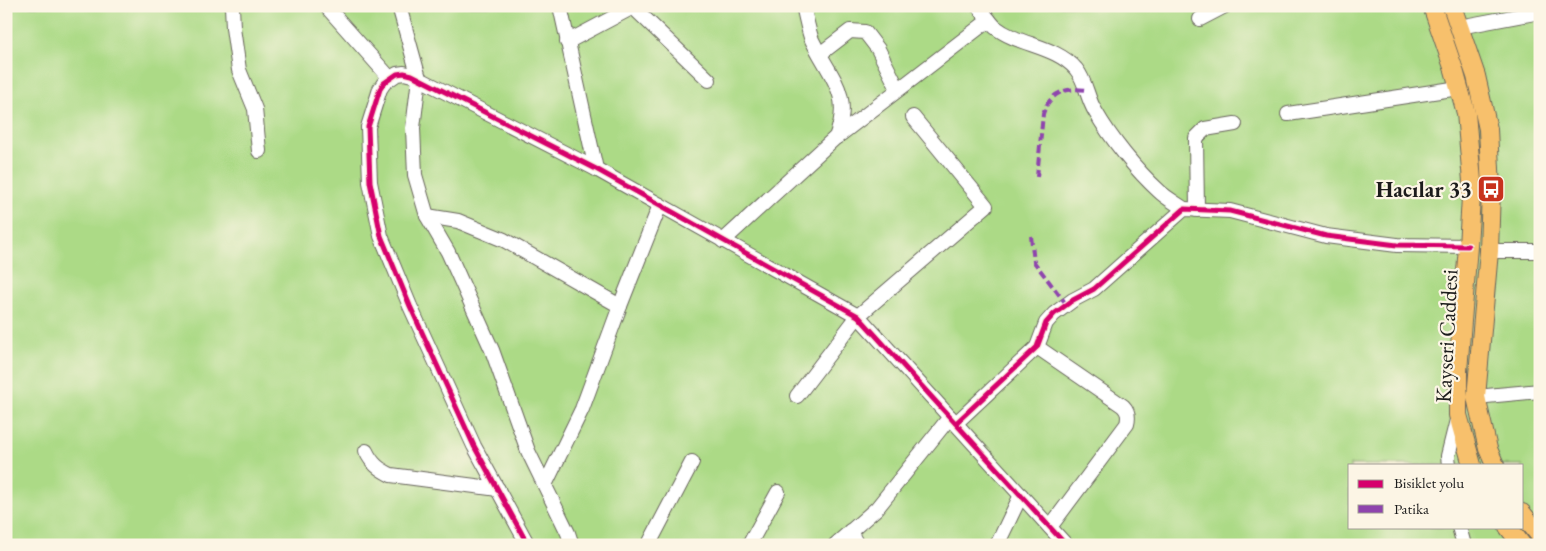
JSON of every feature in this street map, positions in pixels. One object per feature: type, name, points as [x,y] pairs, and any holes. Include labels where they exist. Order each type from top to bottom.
[{"type":"main road","name":"Kayseri Caddesi","points":[[1432,6],[1466,113],[1472,181],[1458,361],[1458,415],[1472,464]]},
{"type":"main road","name":"Kayseri Caddesi","points":[[1452,6],[1476,76],[1488,129],[1491,189],[1489,252],[1476,396],[1488,449],[1495,464]]},
{"type":"main road","points":[[1524,516],[1540,536]]},
{"type":"main road","points":[[1509,528],[1522,545]]},
{"type":"street","points":[[232,6],[238,70],[255,108],[259,151]]},
{"type":"street","points":[[326,6],[390,77]]},
{"type":"street","points":[[399,6],[418,78],[413,128],[415,175],[427,216],[448,252],[492,350],[528,450],[572,545]]},
{"type":"street","points":[[560,6],[596,169]]},
{"type":"street","points":[[803,6],[812,38],[842,97],[842,123],[836,137]]},
{"type":"street","points":[[978,6],[995,26],[1013,37],[1038,46],[1062,58],[1076,70],[1094,109],[1140,172],[1160,192],[1191,209],[1230,211],[1326,236],[1397,245],[1468,246]]},
{"type":"street","points":[[1200,18],[1224,6]]},
{"type":"street","points":[[567,42],[634,7],[709,80]]},
{"type":"street","points":[[1459,27],[1540,12]]},
{"type":"street","points":[[723,241],[836,137],[989,20]]},
{"type":"street","points":[[820,54],[850,31],[865,32],[878,48],[898,89]]},
{"type":"street","points":[[528,545],[470,437],[410,306],[381,236],[370,182],[368,128],[380,89],[390,77],[404,73],[418,78],[596,169],[858,316],[1066,545]]},
{"type":"street","points":[[1288,114],[1459,88]]},
{"type":"street","points":[[797,396],[858,316],[986,206],[913,117]]},
{"type":"street","points":[[835,545],[877,508],[953,420],[1037,347],[1046,323],[1054,314],[1073,300],[1094,289],[1191,209],[1196,138],[1205,129],[1235,124]]},
{"type":"street","points":[[545,485],[582,410],[660,205]]},
{"type":"street","points":[[427,216],[458,221],[504,240],[620,306]]},
{"type":"street","points":[[1489,252],[1540,251]]},
{"type":"street","points":[[1037,347],[1123,406],[1128,414],[1127,424],[1050,527]]},
{"type":"street","points":[[1476,396],[1540,391]]},
{"type":"street","points":[[1448,464],[1448,456],[1458,415]]},
{"type":"street","points":[[366,451],[372,462],[380,470],[391,475],[498,489]]},
{"type":"street","points":[[651,544],[692,462]]},
{"type":"street","points":[[750,545],[778,492]]},
{"type":"street","points":[[997,545],[1021,495]]},
{"type":"street","points":[[1459,528],[1464,545]]},
{"type":"street","points":[[850,532],[857,545]]},
{"type":"green space","points":[[6,6],[1540,6],[1540,545],[6,545]]},
{"type":"marked path","points":[[1037,177],[1043,114],[1049,101],[1054,96],[1065,91],[1086,90]]},
{"type":"marked path","points":[[1031,236],[1034,262],[1067,305]]},
{"type":"cycle path","points":[[528,545],[474,446],[410,306],[381,236],[370,182],[368,127],[380,89],[384,83],[397,74],[412,75],[596,169],[858,316],[1066,545]]},
{"type":"cycle path","points":[[956,423],[1037,347],[1046,323],[1054,314],[1073,300],[1094,289],[1184,209],[1230,211],[1326,236],[1397,245],[1468,246]]},
{"type":"place","name":"Hacılar 33","points":[[1491,189]]}]
